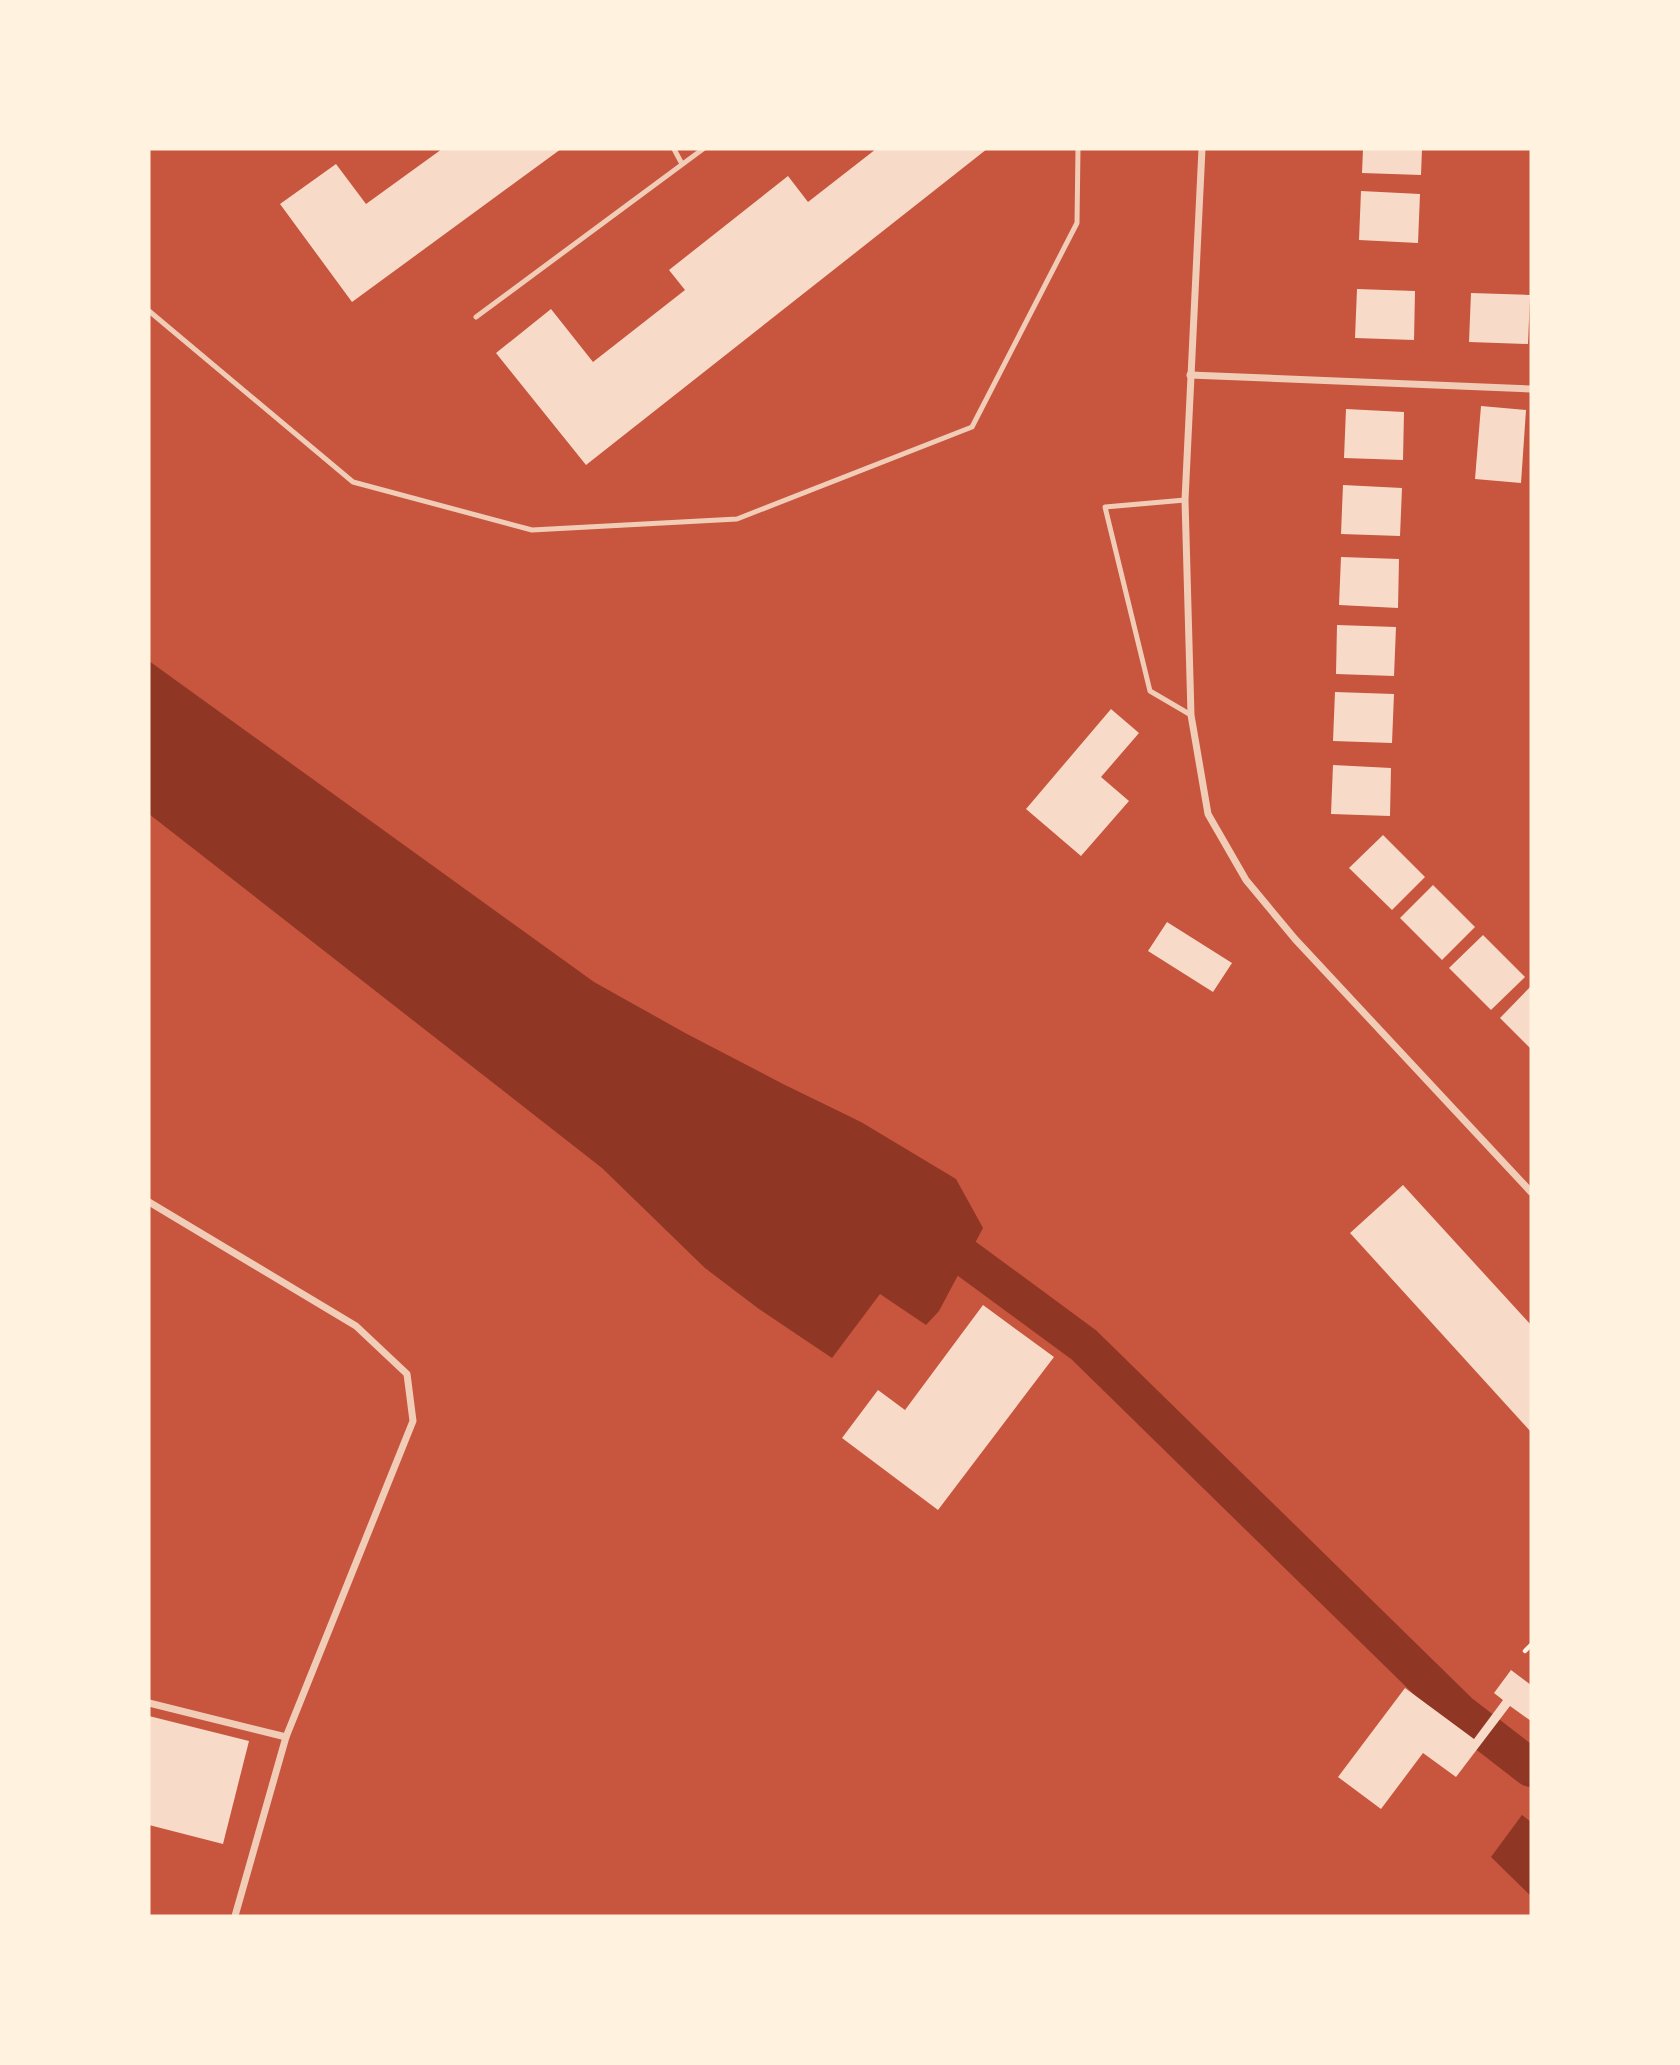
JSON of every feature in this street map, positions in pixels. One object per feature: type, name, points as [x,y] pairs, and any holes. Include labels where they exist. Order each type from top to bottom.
[{"type":"street","points":[[1202,149],[1185,500],[1191,716],[1209,814],[1246,880],[1295,939],[1531,1192]]},
{"type":"street","points":[[1190,374],[1531,389]]},
{"type":"street","points":[[149,1202],[356,1326],[407,1374],[413,1421],[286,1737],[235,1916]]},
{"type":"street","points":[[149,1703],[286,1737]]},
{"type":"lane","points":[[674,149],[682,164]]},
{"type":"lane","points":[[476,317],[703,149]]},
{"type":"lane","points":[[149,311],[353,482],[532,530],[737,519],[972,427],[1077,223],[1078,149]]},
{"type":"lane","points":[[1185,500],[1105,507],[1150,691],[1191,716]]},
{"type":"path","points":[[1525,1651],[1531,1645]]},
{"type":"shaded area","points":[[149,661],[594,982],[687,1034],[861,1122],[956,1179],[983,1228],[939,1311],[926,1325],[880,1294],[832,1358],[759,1309],[705,1268],[602,1168],[149,814]]},
{"type":"shaded area","points":[[1522,1815],[1531,1822],[1531,1896],[1491,1857]]},
{"type":"building","points":[[442,149],[561,149],[352,302],[280,204],[336,164],[366,204]]},
{"type":"building","points":[[876,149],[987,149],[586,465],[496,353],[551,309],[593,362],[685,290],[669,270],[788,176],[808,202]]},
{"type":"building","points":[[1363,149],[1422,149],[1421,175],[1362,173]]},
{"type":"building","points":[[1361,191],[1420,194],[1418,243],[1359,240]]},
{"type":"building","points":[[1357,289],[1415,291],[1414,340],[1355,338]]},
{"type":"building","points":[[1471,293],[1530,295],[1528,344],[1469,342]]},
{"type":"building","points":[[1481,406],[1526,410],[1521,483],[1475,479]]},
{"type":"building","points":[[1346,409],[1404,412],[1403,460],[1344,458]]},
{"type":"building","points":[[1343,485],[1402,488],[1400,536],[1341,534]]},
{"type":"building","points":[[1341,557],[1399,559],[1398,608],[1339,605]]},
{"type":"building","points":[[1337,625],[1396,627],[1394,676],[1336,674]]},
{"type":"building","points":[[1335,692],[1394,694],[1392,743],[1333,741]]},
{"type":"building","points":[[1111,709],[1139,733],[1101,777],[1129,801],[1081,856],[1026,809]]},
{"type":"building","points":[[1333,765],[1391,768],[1390,816],[1331,814]]},
{"type":"building","points":[[1383,835],[1425,877],[1392,910],[1349,868]]},
{"type":"building","points":[[1433,885],[1475,927],[1442,960],[1400,918]]},
{"type":"building","points":[[1167,922],[1232,963],[1213,992],[1148,951]]},
{"type":"building","points":[[1483,935],[1525,977],[1491,1010],[1449,968]]},
{"type":"building","points":[[1531,986],[1531,1049],[1500,1018]]},
{"type":"building","points":[[1403,1185],[1531,1325],[1531,1432],[1350,1233]]},
{"type":"building","points":[[983,1305],[1054,1357],[938,1510],[842,1438],[878,1390],[905,1410]]},
{"type":"building","points":[[1511,1670],[1531,1685],[1531,1721],[1510,1706],[1456,1777],[1423,1753],[1381,1809],[1338,1777],[1405,1688],[1474,1739],[1503,1700],[1494,1693]]},
{"type":"building","points":[[149,1716],[249,1741],[223,1844],[149,1825]]},
{"type":"waterway","points":[[925,1228],[1084,1345],[1460,1713],[1531,1768]]}]
